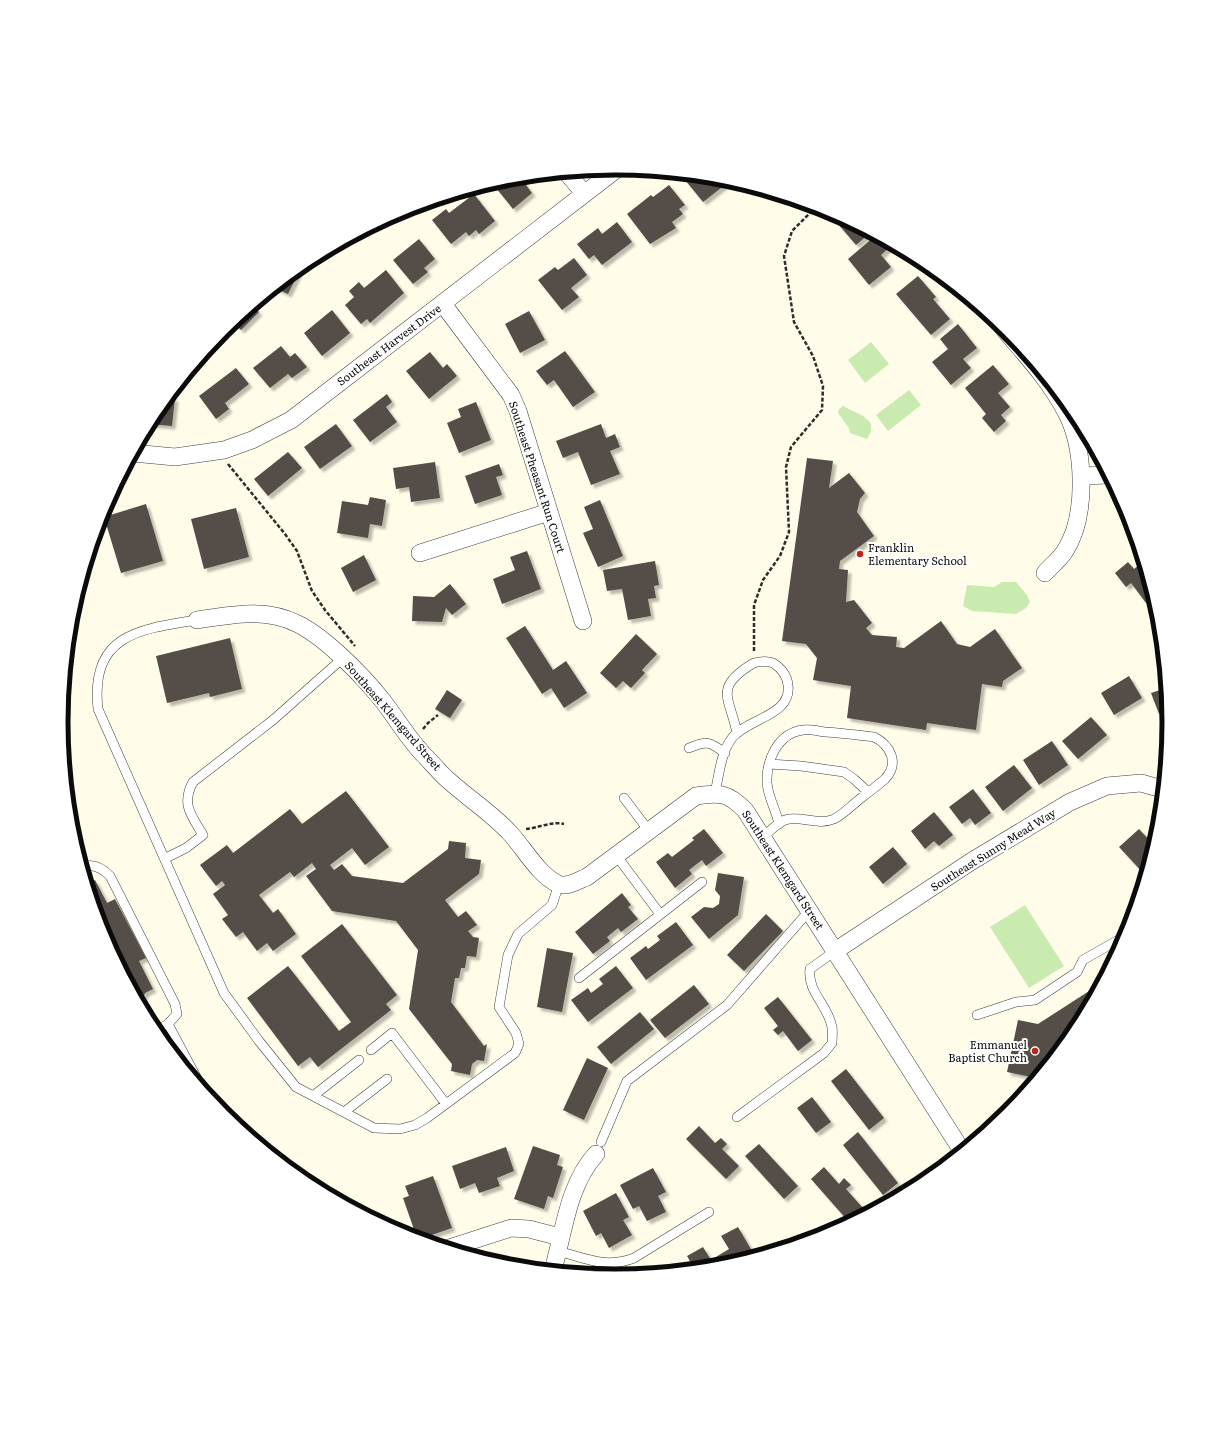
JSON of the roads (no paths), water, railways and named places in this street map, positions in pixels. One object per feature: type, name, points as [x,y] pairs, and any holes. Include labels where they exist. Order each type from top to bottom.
[{"type":"street","name":"Southeast Harvest Drive","points":[[138,454],[175,457],[224,450],[252,440],[290,420],[443,304],[608,175]]},
{"type":"street","points":[[570,177],[584,193]]},
{"type":"street","name":"Southeast Pheasant Run Court","points":[[443,304],[511,395],[518,411],[583,621]]},
{"type":"street","points":[[1045,573],[1065,551],[1074,532],[1079,507],[1081,476],[1077,442],[1067,414]]},
{"type":"street","points":[[1081,476],[1103,475]]},
{"type":"street","points":[[420,553],[549,512]]},
{"type":"street","name":"Southeast Klemgard Street","points":[[197,620],[245,613],[264,613],[281,617],[298,624],[343,658],[381,699],[421,752],[448,780],[487,811],[509,832],[542,871],[559,884]]},
{"type":"street","name":"Southeast Sunny Mead Way","points":[[835,951],[972,861],[1070,802],[1107,786],[1141,783],[1158,788]]},
{"type":"street","points":[[559,884],[570,884],[587,877],[696,796],[715,792]]},
{"type":"street","name":"Southeast Klemgard Street","points":[[715,792],[732,797],[745,810],[959,1147]]},
{"type":"street","points":[[554,1265],[559,1244],[581,1173],[599,1148]]},
{"type":"street","points":[[457,1245],[511,1228],[529,1229],[559,1244]]},
{"type":"lane","points":[[197,620],[149,628],[128,637],[116,645],[106,656],[98,676],[96,692],[98,709],[166,858],[224,993],[259,1041],[296,1087],[374,1128],[400,1129],[415,1125],[515,1053],[519,1044],[516,1032],[499,1008],[508,955],[518,934],[552,905],[559,884]]},
{"type":"lane","points":[[166,858],[186,848],[204,835],[190,814],[187,803],[188,792],[193,782],[273,720],[343,658]]},
{"type":"lane","points":[[715,792],[725,753],[732,738],[785,703],[789,695],[787,678],[781,669],[772,662],[754,663],[741,673],[727,688],[726,695],[737,734]]},
{"type":"lane","points":[[763,837],[785,820],[824,821],[834,818],[886,778],[893,760],[884,742],[874,737],[804,730],[795,732],[777,745],[769,764],[767,783],[769,796],[775,806],[779,824]]},
{"type":"lane","points":[[689,748],[704,742],[713,744],[725,753]]},
{"type":"lane","points":[[769,764],[801,766],[844,772],[868,792]]},
{"type":"lane","points":[[624,798],[649,831]]},
{"type":"lane","points":[[616,856],[660,914]]},
{"type":"lane","points":[[88,867],[97,867],[104,870],[110,876],[175,1004],[177,1014],[168,1024],[161,1028]]},
{"type":"lane","points":[[579,978],[702,882]]},
{"type":"lane","points":[[599,1148],[627,1081],[727,1005],[809,911]]},
{"type":"lane","points":[[977,1015],[1016,1002],[1035,1000],[1077,972],[1083,960],[1116,941]]},
{"type":"lane","points":[[737,1117],[824,1053],[832,1043],[832,1027],[826,1011],[808,980],[810,969],[835,951]]},
{"type":"lane","points":[[168,1024],[185,1060]]},
{"type":"lane","points":[[370,1050],[392,1033],[446,1104]]},
{"type":"lane","points":[[313,1096],[359,1060]]},
{"type":"lane","points":[[344,1112],[387,1079]]},
{"type":"lane","points":[[559,1244],[605,1264],[621,1263],[634,1258],[709,1212]]},
{"type":"place","name":"Franklin Elementary School","points":[[860,554]]},
{"type":"place","name":"Emmanuel Baptist Church","points":[[1035,1051]]}]
